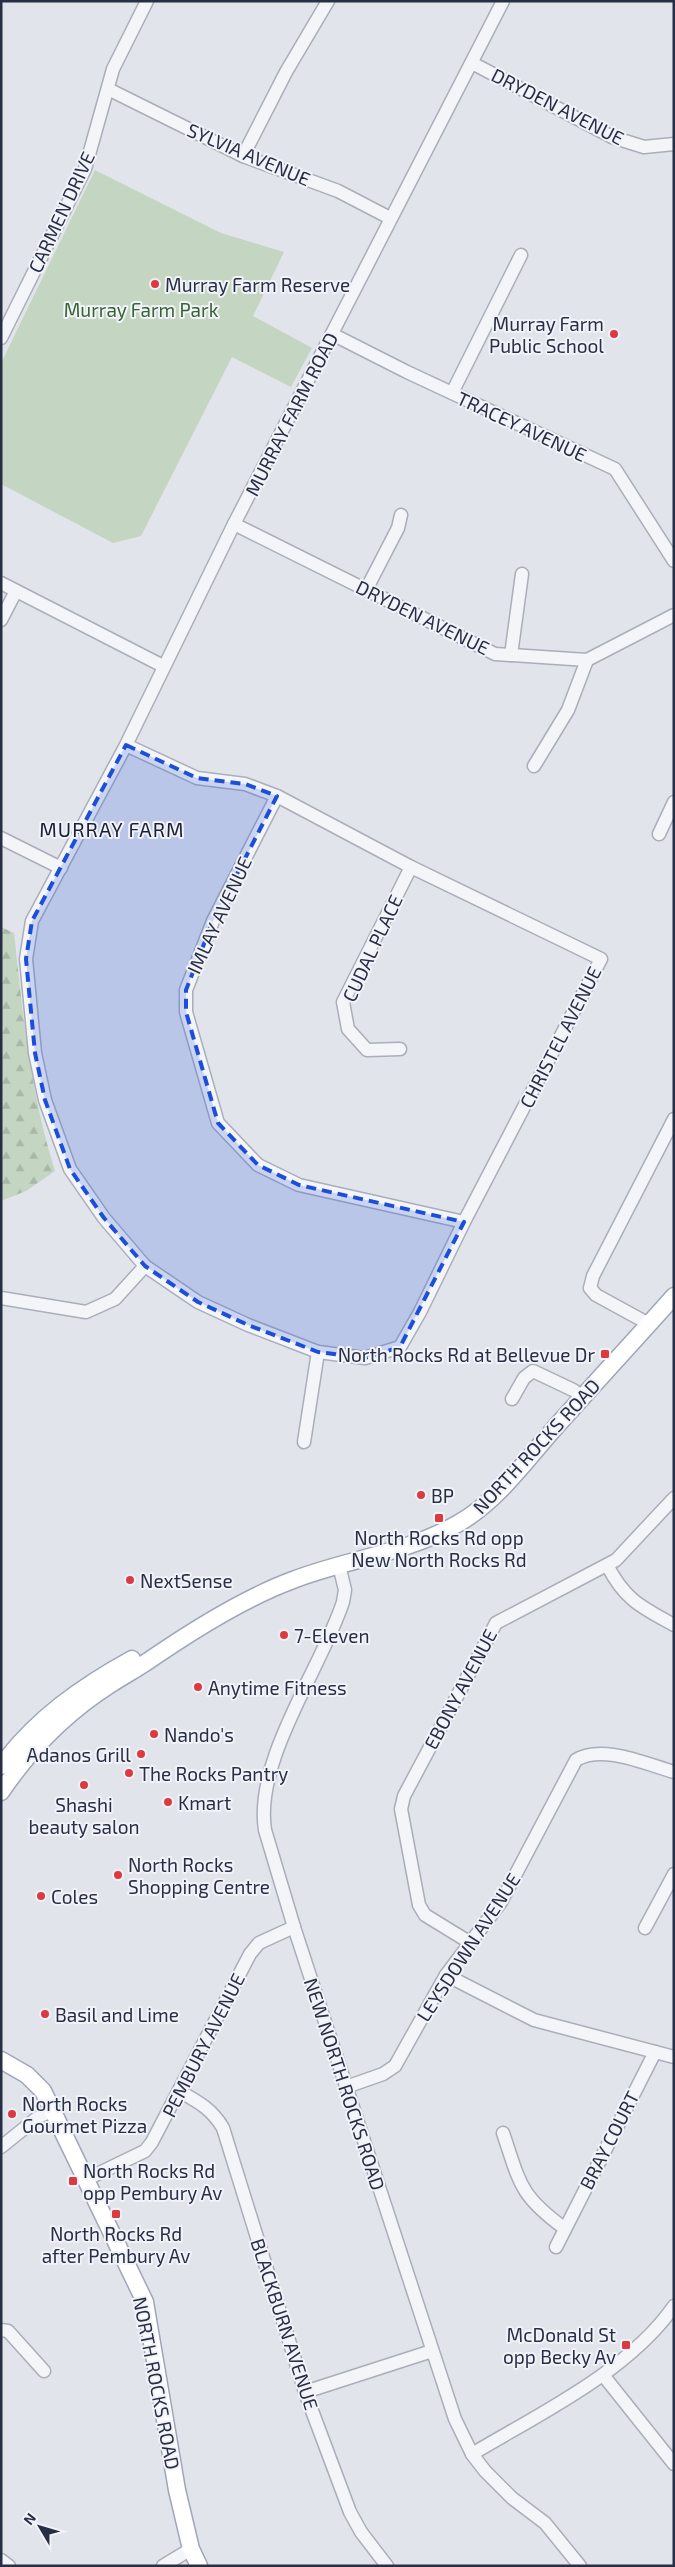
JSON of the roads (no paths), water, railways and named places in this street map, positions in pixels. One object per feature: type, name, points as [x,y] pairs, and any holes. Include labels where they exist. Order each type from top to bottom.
[{"type":"main road","name":"NORTH ROCKS ROAD","points":[[1,1792],[44,1738],[74,1712],[109,1685],[153,1658],[179,1639],[276,1587],[339,1565],[418,1542],[457,1524],[475,1513],[495,1495],[674,1296]]},
{"type":"main road","name":"NORTH ROCKS ROAD","points":[[1,1766],[48,1716],[84,1686],[148,1650],[179,1639]]},
{"type":"main road","name":"NORTH ROCKS ROAD","points":[[1,2060],[17,2068],[36,2083],[53,2110],[145,2302],[178,2490],[191,2550],[199,2566]]},
{"type":"street","name":"CARMEN DRIVE","points":[[1,338],[85,169],[113,69],[147,1]]},
{"type":"street","points":[[243,156],[286,72],[328,1]]},
{"type":"street","name":"MURRAY FARM ROAD","points":[[61,868],[126,745],[234,524],[390,218],[503,1]]},
{"type":"street","name":"DRYDEN AVENUE","points":[[472,63],[612,137],[644,147],[674,144]]},
{"type":"street","name":"SYLVIA AVENUE","points":[[108,89],[243,156],[338,191],[390,218]]},
{"type":"street","points":[[452,393],[521,255]]},
{"type":"street","name":"TRACEY AVENUE","points":[[332,334],[358,349],[615,469],[674,561]]},
{"type":"street","points":[[366,590],[398,528],[401,516]]},
{"type":"street","name":"DRYDEN AVENUE","points":[[234,524],[495,654],[587,660]]},
{"type":"street","points":[[510,655],[522,574]]},
{"type":"street","points":[[1,583],[163,666]]},
{"type":"street","points":[[1,620],[16,591]]},
{"type":"street","points":[[534,766],[568,710],[587,660],[674,615]]},
{"type":"street","name":"CHRISTEL AVENUE","points":[[61,868],[32,920],[26,959],[35,1053],[44,1100],[70,1169],[104,1218],[145,1266],[198,1302],[248,1325],[318,1352],[365,1358],[400,1347],[420,1312],[464,1222],[601,959],[411,867],[277,796],[245,784],[197,778],[126,745]]},
{"type":"street","name":"IMLAY AVENUE","points":[[277,796],[212,921],[186,990],[186,1012],[218,1124],[258,1165],[299,1185],[464,1222]]},
{"type":"street","points":[[659,834],[674,802]]},
{"type":"street","points":[[1,838],[61,868]]},
{"type":"street","name":"CUDAL PLACE","points":[[400,1050],[367,1050],[348,1029],[343,1002],[411,867]]},
{"type":"street","points":[[649,1324],[596,1295],[590,1288],[593,1276],[674,1119]]},
{"type":"street","points":[[1,1298],[86,1312],[115,1299],[145,1266]]},
{"type":"street","points":[[304,1442],[318,1352]]},
{"type":"street","points":[[512,1399],[524,1378],[533,1371],[573,1390],[582,1397]]},
{"type":"street","name":"EBONY AVENUE","points":[[469,1942],[425,1915],[419,1905],[401,1809],[404,1796],[496,1622],[510,1613],[607,1565],[625,1553],[674,1498]]},
{"type":"street","name":"NEW NORTH ROCKS ROAD","points":[[339,1565],[345,1590],[343,1602],[283,1738],[264,1798],[262,1814],[265,1830],[294,1927],[455,2420],[472,2454],[498,2486],[556,2535],[580,2566]]},
{"type":"street","points":[[607,1565],[613,1577],[635,1604],[674,1625]]},
{"type":"street","name":"LEYSDOWN AVENUE","points":[[346,2087],[383,2074],[395,2066],[446,1975],[501,1902],[579,1752],[606,1754],[674,1772]]},
{"type":"street","points":[[645,1928],[674,1874]]},
{"type":"street","name":"PEMBURY AVENUE","points":[[87,2179],[145,2151],[152,2142],[179,2092],[250,1954],[259,1944],[294,1927]]},
{"type":"street","points":[[446,1975],[534,2020],[674,2057]]},
{"type":"street","name":"BRAY COURT","points":[[556,2247],[655,2052]]},
{"type":"street","name":"BLACKBURN AVENUE","points":[[179,2092],[206,2106],[216,2116],[223,2128],[305,2392],[350,2512],[361,2532],[387,2566]]},
{"type":"street","points":[[1,2147],[37,2118],[53,2110]]},
{"type":"street","points":[[503,2133],[525,2193],[539,2210],[564,2228]]},
{"type":"street","points":[[472,2454],[603,2375],[630,2353],[674,2306]]},
{"type":"street","points":[[1,2330],[8,2331],[44,2371]]},
{"type":"street","points":[[305,2392],[432,2351]]},
{"type":"street","points":[[603,2375],[674,2464]]},
{"type":"street","points":[[163,2566],[191,2550]]},
{"type":"street","points":[[1,2560],[9,2566]]},
{"type":"place","name":"Murray Farm Reserve","points":[[155,284]]},
{"type":"place","name":"Murray Farm Public School","points":[[614,334]]},
{"type":"place","name":"North Rocks Rd at Bellevue Dr","points":[[605,1354]]},
{"type":"place","name":"BP","points":[[421,1495]]},
{"type":"place","name":"North Rocks Rd opp New North Rocks Rd","points":[[439,1518]]},
{"type":"place","name":"NextSense","points":[[130,1580]]},
{"type":"place","name":"7-Eleven","points":[[284,1635]]},
{"type":"place","name":"Anytime Fitness","points":[[198,1687]]},
{"type":"place","name":"Nando's","points":[[154,1734]]},
{"type":"place","name":"Adanos Grill","points":[[141,1754]]},
{"type":"place","name":"The Rocks Pantry","points":[[129,1773]]},
{"type":"place","name":"Shashi beauty salon","points":[[84,1785]]},
{"type":"place","name":"Kmart","points":[[168,1802]]},
{"type":"place","name":"North Rocks Shopping Centre","points":[[118,1875]]},
{"type":"place","name":"Coles","points":[[41,1896]]},
{"type":"place","name":"Basil and Lime","points":[[45,2014]]},
{"type":"place","name":"North Rocks Gourmet Pizza","points":[[12,2114]]},
{"type":"place","name":"North Rocks Rd opp Pembury Av","points":[[73,2181]]},
{"type":"place","name":"North Rocks Rd after Pembury Av","points":[[116,2214]]},
{"type":"place","name":"McDonald St opp Becky Av","points":[[626,2345]]},
{"type":"district","name":"MURRAY FARM","points":[[112,829]]},
{"type":"park label","name":"Murray Farm Park","points":[[141,309]]}]
